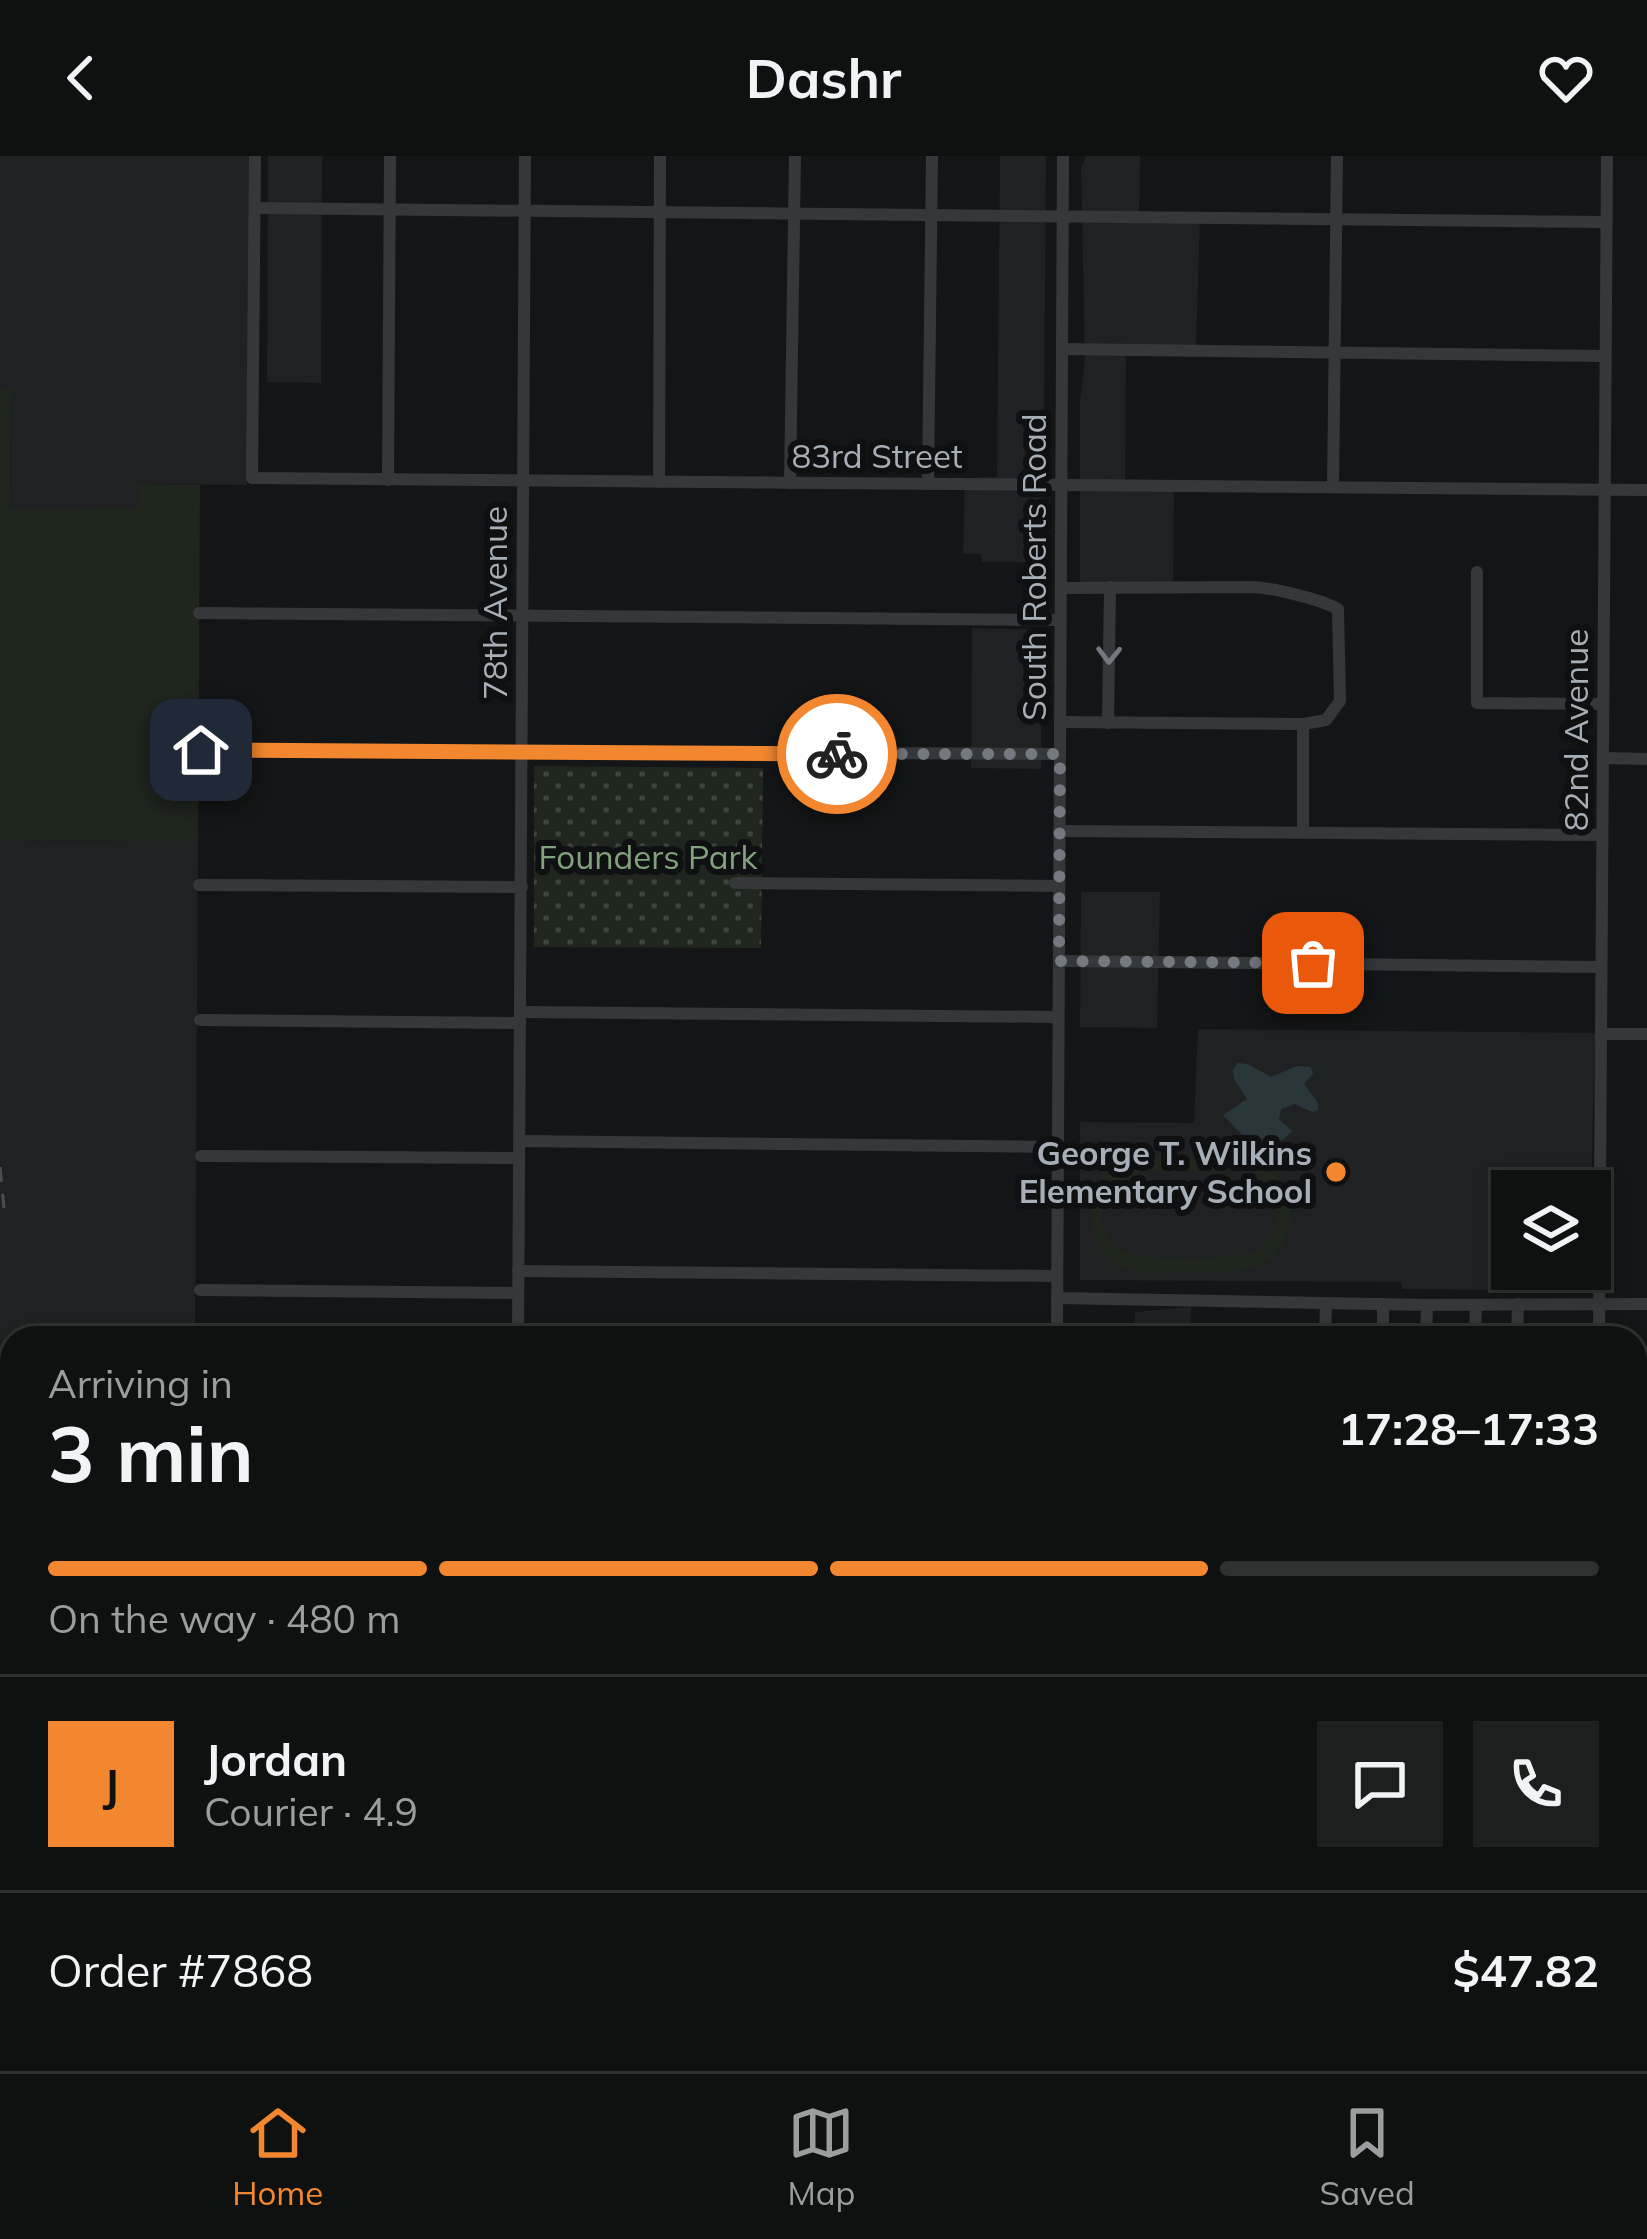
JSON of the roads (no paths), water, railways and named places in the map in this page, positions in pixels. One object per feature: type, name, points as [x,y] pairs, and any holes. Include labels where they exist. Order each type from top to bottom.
[{"type":"street","points":[[255,156],[254,208],[1606,222]]},
{"type":"street","points":[[388,480],[390,156]]},
{"type":"street","name":"78th Avenue","points":[[518,1326],[525,156]]},
{"type":"street","points":[[659,482],[660,156]]},
{"type":"street","points":[[790,482],[795,156]]},
{"type":"street","points":[[928,484],[932,156]]},
{"type":"street","name":"South Roberts Road","points":[[1057,1326],[1063,156]]},
{"type":"street","points":[[1333,487],[1337,156]]},
{"type":"street","name":"82nd Avenue","points":[[1599,1326],[1606,156]]},
{"type":"street","name":"83rd Street","points":[[254,208],[251,478],[1647,490]]},
{"type":"street","points":[[1062,350],[1605,356]]},
{"type":"street","points":[[1477,572],[1477,703],[1603,704]]},
{"type":"street","points":[[1108,722],[1109,587]]},
{"type":"street","points":[[1060,722],[1303,724],[1326,720],[1339,708],[1338,610],[1324,601],[1298,598],[1280,589],[1061,588]]},
{"type":"street","points":[[199,614],[1060,620]]},
{"type":"street","points":[[1303,724],[1303,832]]},
{"type":"street","points":[[201,750],[1060,754]]},
{"type":"street","points":[[1603,758],[1647,759]]},
{"type":"street","points":[[1059,831],[1602,835]]},
{"type":"street","points":[[735,883],[1059,886]]},
{"type":"street","points":[[199,885],[522,887]]},
{"type":"street","points":[[1059,961],[1601,967]]},
{"type":"street","points":[[200,1020],[1058,1017]]},
{"type":"street","points":[[1601,1034],[1647,1034]]},
{"type":"street","points":[[520,1142],[1058,1147]]},
{"type":"street","points":[[201,1156],[519,1158]]},
{"type":"street","points":[[518,1271],[1057,1276]]},
{"type":"street","points":[[200,1290],[518,1293]]},
{"type":"street","points":[[1057,1298],[1647,1304]]},
{"type":"street","points":[[1325,1326],[1326,1303]]},
{"type":"street","points":[[1383,1304],[1383,1326]]},
{"type":"street","points":[[1517,1326],[1518,1304]]},
{"type":"street","points":[[1426,1326],[1427,1305]]},
{"type":"street","points":[[1475,1326],[1476,1305]]},
{"type":"railway","points":[[0,1167],[4,1208]]},
{"type":"place","name":"George T. Wilkins Elementary School","points":[[1336,1172]]},
{"type":"park label","name":"Founders Park","points":[[648,857]]}]
